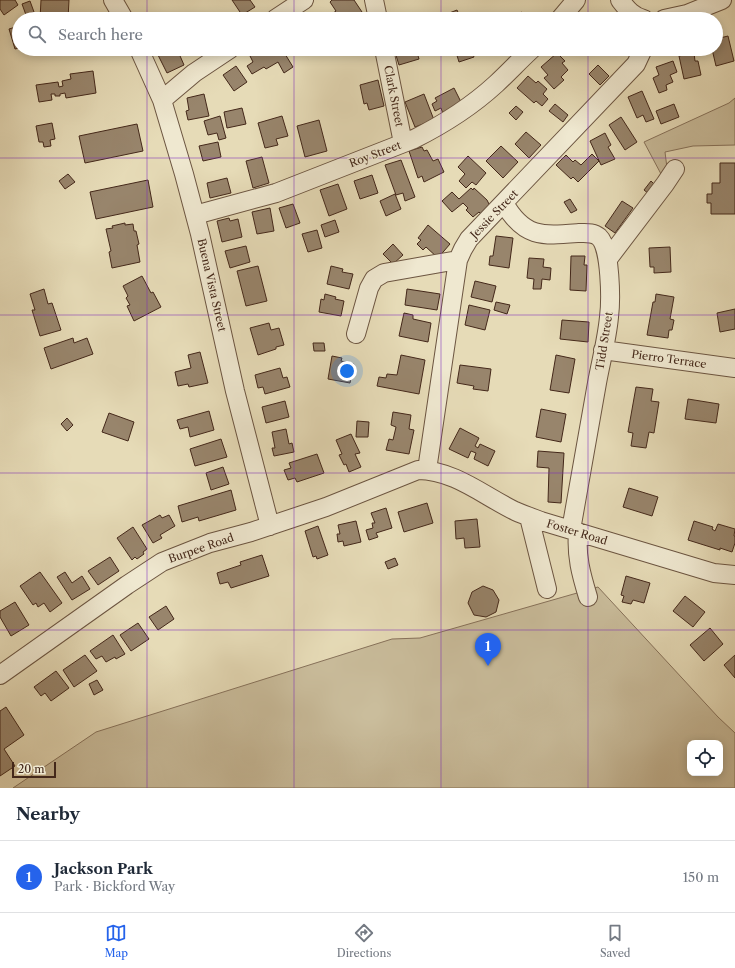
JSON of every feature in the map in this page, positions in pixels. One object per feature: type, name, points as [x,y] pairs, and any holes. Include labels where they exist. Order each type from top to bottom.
[{"type":"street","points":[[114,0],[120,12]]},
{"type":"street","points":[[286,12],[304,0]]},
{"type":"street","points":[[374,0],[377,12]]},
{"type":"street","points":[[566,12],[576,0]]},
{"type":"street","points":[[620,0],[630,12]]},
{"type":"street","points":[[692,12],[722,0]]},
{"type":"street","name":"Buena Vista Street","points":[[142,56],[162,100],[195,215],[235,391],[270,526]]},
{"type":"street","points":[[162,100],[194,73],[220,56]]},
{"type":"street","name":"Clark Street","points":[[385,56],[403,143]]},
{"type":"street","name":"Roy Street","points":[[195,215],[276,193],[403,143],[436,128],[496,84],[525,56]]},
{"type":"street","name":"Jessie Street","points":[[426,470],[458,260],[463,249],[469,239],[636,64],[640,56]]},
{"type":"street","points":[[608,259],[675,169]]},
{"type":"street","name":"Tidd Street","points":[[504,203],[512,217],[533,232],[547,235],[590,232],[599,237],[606,249],[608,259],[609,318],[574,531],[576,548],[588,597]]},
{"type":"street","points":[[356,334],[369,288],[374,280],[384,273],[458,260]]},
{"type":"street","name":"Pierro Terrace","points":[[603,350],[735,368]]},
{"type":"street","name":"Burpee Road","points":[[0,675],[162,562],[210,543],[270,526],[326,507],[418,470],[426,470]]},
{"type":"street","name":"Foster Road","points":[[426,470],[448,476],[529,517],[714,573],[735,575]]},
{"type":"street","points":[[529,517],[547,589]]},
{"type":"shaded area","points":[[735,98],[735,145],[693,146],[665,152],[667,168],[661,174],[644,142],[729,103]]},
{"type":"shaded area","points":[[598,587],[718,717],[735,733],[735,788],[13,788],[96,732],[392,639],[420,638]]},
{"type":"building","points":[[0,0],[15,0],[18,5],[4,15],[0,9]]},
{"type":"building","points":[[41,0],[69,0],[68,12],[40,12]]},
{"type":"building","points":[[232,0],[250,0],[255,7],[247,12],[240,12]]},
{"type":"building","points":[[332,0],[354,0],[362,12],[335,12],[336,11],[330,2]]},
{"type":"building","points":[[30,1],[34,12],[25,12],[22,4]]},
{"type":"building","points":[[12,28],[12,39],[9,29]]},
{"type":"building","points":[[728,36],[734,61],[716,66],[714,56],[723,56],[723,37]]},
{"type":"building","points":[[158,56],[180,56],[184,65],[167,73]]},
{"type":"building","points":[[250,56],[286,56],[293,67],[284,73],[278,62],[266,69],[264,67],[252,74],[247,66],[253,62]]},
{"type":"building","points":[[396,56],[418,56],[419,59],[399,65]]},
{"type":"building","points":[[457,56],[474,57],[459,62]]},
{"type":"building","points":[[554,56],[560,56],[565,61],[562,63],[568,70],[561,77],[564,80],[554,89],[544,78],[548,75],[541,67]]},
{"type":"building","points":[[679,56],[694,56],[695,61],[698,61],[701,75],[684,79]]},
{"type":"building","points":[[673,61],[677,72],[670,75],[673,82],[666,85],[667,90],[659,93],[653,78],[659,75],[656,67]]},
{"type":"building","points":[[598,65],[609,76],[600,85],[589,74]]},
{"type":"building","points":[[236,66],[247,82],[234,91],[223,75]]},
{"type":"building","points":[[93,71],[96,93],[66,98],[65,93],[60,94],[60,96],[51,94],[52,100],[39,102],[36,85],[58,82],[59,87],[63,86],[62,81],[71,79],[70,74]]},
{"type":"building","points":[[528,76],[536,83],[538,81],[547,89],[543,94],[548,99],[542,106],[536,101],[534,103],[517,88]]},
{"type":"building","points":[[378,80],[384,106],[369,110],[367,103],[364,104],[360,85]]},
{"type":"building","points":[[454,88],[462,104],[443,114],[441,108],[435,111],[432,104],[437,101],[435,98]]},
{"type":"building","points":[[642,91],[654,119],[646,122],[643,115],[637,118],[628,97]]},
{"type":"building","points":[[204,94],[209,116],[188,120],[186,111],[189,110],[187,98]]},
{"type":"building","points":[[424,94],[434,120],[415,127],[405,102]]},
{"type":"building","points":[[555,104],[568,115],[563,122],[549,111]]},
{"type":"building","points":[[674,104],[679,117],[661,124],[656,111]]},
{"type":"building","points":[[516,106],[523,112],[516,120],[509,113]]},
{"type":"building","points":[[242,108],[246,124],[227,128],[224,112]]},
{"type":"building","points":[[220,116],[226,138],[219,140],[217,133],[208,135],[204,121]]},
{"type":"building","points":[[282,116],[288,136],[276,139],[278,145],[265,148],[258,123]]},
{"type":"building","points":[[621,117],[637,142],[625,150],[609,125]]},
{"type":"building","points":[[319,120],[327,151],[305,157],[297,126]]},
{"type":"building","points":[[52,123],[55,139],[50,140],[51,146],[44,147],[43,142],[39,142],[36,126]]},
{"type":"building","points":[[137,124],[143,151],[85,163],[79,136]]},
{"type":"building","points":[[526,132],[541,145],[529,158],[515,144]]},
{"type":"building","points":[[605,133],[611,145],[608,147],[615,159],[601,165],[590,141]]},
{"type":"building","points":[[218,142],[221,157],[203,161],[199,146]]},
{"type":"building","points":[[501,146],[518,162],[503,178],[486,161]]},
{"type":"building","points":[[422,147],[424,151],[427,150],[433,161],[438,159],[444,172],[424,182],[422,176],[418,178],[409,151]]},
{"type":"building","points":[[592,154],[599,161],[578,182],[573,177],[571,179],[556,165],[566,155],[573,162],[575,160],[581,165]]},
{"type":"building","points":[[468,156],[486,173],[476,185],[472,182],[466,188],[459,181],[465,174],[458,167]]},
{"type":"building","points":[[262,157],[269,183],[253,188],[246,161]]},
{"type":"building","points":[[401,160],[415,197],[405,201],[403,193],[396,195],[385,165]]},
{"type":"building","points":[[720,163],[735,163],[735,214],[711,214],[711,203],[707,203],[707,194],[712,194],[712,183],[720,183]]},
{"type":"building","points":[[68,174],[75,182],[65,189],[59,181]]},
{"type":"building","points":[[372,175],[378,193],[360,199],[354,181]]},
{"type":"building","points":[[227,178],[231,193],[210,198],[207,183]]},
{"type":"building","points":[[148,180],[153,207],[96,219],[90,192]]},
{"type":"building","points":[[651,181],[656,186],[649,194],[644,190]]},
{"type":"building","points":[[338,184],[347,209],[329,216],[320,190]]},
{"type":"building","points":[[471,188],[473,190],[474,188],[487,200],[490,206],[481,214],[479,212],[473,217],[466,210],[468,208],[463,203],[452,212],[442,201],[452,192],[459,199]]},
{"type":"building","points":[[395,194],[401,209],[386,216],[380,201]]},
{"type":"building","points":[[570,199],[577,210],[571,213],[564,202]]},
{"type":"building","points":[[622,201],[633,208],[615,233],[605,226]]},
{"type":"building","points":[[293,204],[300,223],[286,228],[279,208]]},
{"type":"building","points":[[270,208],[274,231],[257,234],[252,212]]},
{"type":"building","points":[[229,218],[230,221],[238,219],[242,237],[222,242],[217,221]]},
{"type":"building","points":[[335,220],[339,232],[325,237],[321,225]]},
{"type":"building","points":[[125,223],[125,225],[133,224],[134,231],[136,231],[139,244],[137,245],[140,262],[112,268],[109,252],[111,251],[106,229]]},
{"type":"building","points":[[428,225],[450,244],[438,258],[426,247],[423,250],[417,244],[421,240],[418,238]]},
{"type":"building","points":[[317,230],[322,248],[308,252],[302,234]]},
{"type":"building","points":[[496,236],[513,238],[509,268],[489,265],[490,256],[493,256]]},
{"type":"building","points":[[393,244],[403,255],[393,264],[383,254]]},
{"type":"building","points":[[246,246],[250,262],[230,268],[225,251]]},
{"type":"building","points":[[670,247],[671,272],[654,273],[654,267],[650,267],[649,248]]},
{"type":"building","points":[[571,256],[585,256],[584,265],[587,265],[586,291],[570,290]]},
{"type":"building","points":[[529,258],[544,259],[543,267],[551,268],[550,280],[542,279],[541,289],[533,289],[534,279],[527,278]]},
{"type":"building","points":[[258,266],[267,301],[246,306],[237,271]]},
{"type":"building","points":[[331,266],[343,269],[342,272],[353,274],[349,289],[327,284]]},
{"type":"building","points":[[142,276],[151,293],[153,292],[161,307],[134,321],[127,306],[130,305],[126,298],[128,296],[123,286]]},
{"type":"building","points":[[475,281],[496,286],[492,302],[471,297]]},
{"type":"building","points":[[44,289],[48,304],[52,303],[61,330],[40,336],[32,310],[35,310],[30,294]]},
{"type":"building","points":[[407,289],[440,294],[437,310],[405,305]]},
{"type":"building","points":[[325,294],[336,297],[335,299],[344,301],[341,316],[319,312],[321,299],[324,300]]},
{"type":"building","points":[[656,294],[674,297],[670,319],[674,320],[672,330],[669,330],[668,338],[647,335],[653,302],[655,302]]},
{"type":"building","points":[[496,302],[510,305],[507,314],[494,310]]},
{"type":"building","points":[[469,305],[490,310],[485,330],[465,325]]},
{"type":"building","points":[[735,309],[735,329],[720,332],[717,313]]},
{"type":"building","points":[[404,313],[413,315],[413,319],[431,323],[428,342],[399,336]]},
{"type":"building","points":[[562,320],[589,322],[588,342],[560,339]]},
{"type":"building","points":[[269,323],[271,330],[279,328],[284,345],[258,355],[250,328]]},
{"type":"building","points":[[73,338],[74,343],[87,338],[93,354],[51,369],[44,348]]},
{"type":"building","points":[[313,343],[324,343],[325,351],[314,351]]},
{"type":"building","points":[[200,352],[208,383],[189,387],[188,384],[178,386],[175,372],[191,368],[188,355]]},
{"type":"building","points":[[401,355],[425,360],[419,394],[377,386],[379,377],[386,378],[387,374],[397,375]]},
{"type":"building","points":[[556,355],[575,359],[569,393],[550,390]]},
{"type":"building","points":[[332,356],[342,358],[341,361],[354,364],[350,383],[328,379]]},
{"type":"building","points":[[460,365],[491,369],[488,391],[473,389],[474,386],[457,383]]},
{"type":"building","points":[[280,368],[283,378],[287,377],[290,387],[265,394],[263,387],[258,388],[255,375]]},
{"type":"building","points":[[636,387],[653,389],[651,401],[659,402],[654,433],[649,432],[646,448],[631,446],[633,433],[628,432]]},
{"type":"building","points":[[688,399],[719,404],[716,423],[685,419]]},
{"type":"building","points":[[285,401],[289,417],[266,423],[262,407]]},
{"type":"building","points":[[541,409],[566,414],[561,442],[536,437]]},
{"type":"building","points":[[209,411],[214,430],[190,437],[188,427],[180,429],[177,420]]},
{"type":"building","points":[[393,412],[411,415],[409,429],[414,430],[409,454],[386,450],[389,439],[393,440],[396,427],[391,425]]},
{"type":"building","points":[[109,413],[134,422],[128,441],[102,432]]},
{"type":"building","points":[[67,418],[73,425],[67,431],[61,424]]},
{"type":"building","points":[[357,421],[369,422],[368,437],[356,437]]},
{"type":"building","points":[[460,428],[479,438],[475,446],[478,448],[480,444],[495,451],[488,466],[474,459],[476,453],[471,451],[468,458],[449,449]]},
{"type":"building","points":[[286,429],[289,444],[292,443],[294,452],[274,456],[272,448],[275,448],[272,432]]},
{"type":"building","points":[[351,434],[360,453],[355,454],[361,467],[349,472],[346,464],[344,465],[339,455],[342,454],[336,440]]},
{"type":"building","points":[[221,439],[227,457],[195,466],[190,449]]},
{"type":"building","points":[[538,451],[564,453],[561,503],[548,502],[549,468],[537,467]]},
{"type":"building","points":[[317,454],[324,473],[297,482],[295,478],[288,480],[284,470],[291,468],[289,463]]},
{"type":"building","points":[[223,467],[229,484],[211,490],[206,473]]},
{"type":"building","points":[[629,488],[658,497],[652,516],[623,507]]},
{"type":"building","points":[[231,490],[236,510],[199,521],[198,517],[182,522],[178,506]]},
{"type":"building","points":[[427,503],[433,523],[404,532],[398,512]]},
{"type":"building","points":[[386,508],[392,528],[376,533],[378,537],[369,540],[366,530],[373,528],[372,523],[375,523],[371,513]]},
{"type":"building","points":[[160,515],[162,518],[169,515],[175,526],[160,535],[162,538],[153,543],[142,525]]},
{"type":"building","points":[[477,519],[480,547],[465,548],[464,538],[456,539],[455,521]]},
{"type":"building","points":[[356,521],[361,542],[344,546],[343,541],[338,542],[337,534],[340,534],[338,525]]},
{"type":"building","points":[[694,521],[713,527],[712,529],[715,531],[718,524],[735,529],[735,543],[732,552],[720,548],[720,550],[688,540]]},
{"type":"building","points":[[318,526],[328,555],[317,559],[316,556],[313,557],[305,531]]},
{"type":"building","points":[[133,527],[147,549],[143,552],[144,554],[137,559],[135,557],[132,560],[117,538]]},
{"type":"building","points":[[262,555],[269,576],[231,588],[228,582],[220,584],[217,573],[241,565],[240,562]]},
{"type":"building","points":[[110,557],[119,571],[98,585],[88,571]]},
{"type":"building","points":[[395,558],[398,565],[388,569],[385,562]]},
{"type":"building","points":[[40,572],[62,603],[50,612],[44,603],[38,607],[36,603],[33,605],[20,586]]},
{"type":"building","points":[[65,572],[72,583],[82,576],[90,589],[72,600],[57,577]]},
{"type":"building","points":[[626,576],[650,583],[644,603],[633,600],[631,604],[622,602],[624,596],[621,595]]},
{"type":"building","points":[[483,586],[493,590],[499,600],[496,612],[486,617],[474,615],[468,603],[472,592]]},
{"type":"building","points":[[685,596],[705,612],[693,627],[673,611]]},
{"type":"building","points":[[15,602],[29,625],[11,636],[0,617],[0,611]]},
{"type":"building","points":[[166,606],[174,619],[158,630],[149,617]]},
{"type":"building","points":[[138,623],[149,639],[131,651],[120,635]]},
{"type":"building","points":[[710,628],[723,644],[704,661],[690,645]]},
{"type":"building","points":[[113,635],[125,654],[106,662],[102,656],[96,659],[90,651]]},
{"type":"building","points":[[85,655],[97,671],[74,687],[63,670]]},
{"type":"building","points":[[735,655],[735,678],[724,665]]},
{"type":"building","points":[[56,671],[69,688],[51,701],[45,693],[41,696],[34,687]]},
{"type":"building","points":[[97,680],[103,690],[94,695],[89,684]]},
{"type":"building","points":[[6,707],[24,735],[4,749],[15,766],[0,776],[0,711]]},
{"type":"place","name":"Jackson Park","points":[[488,666]]}]
